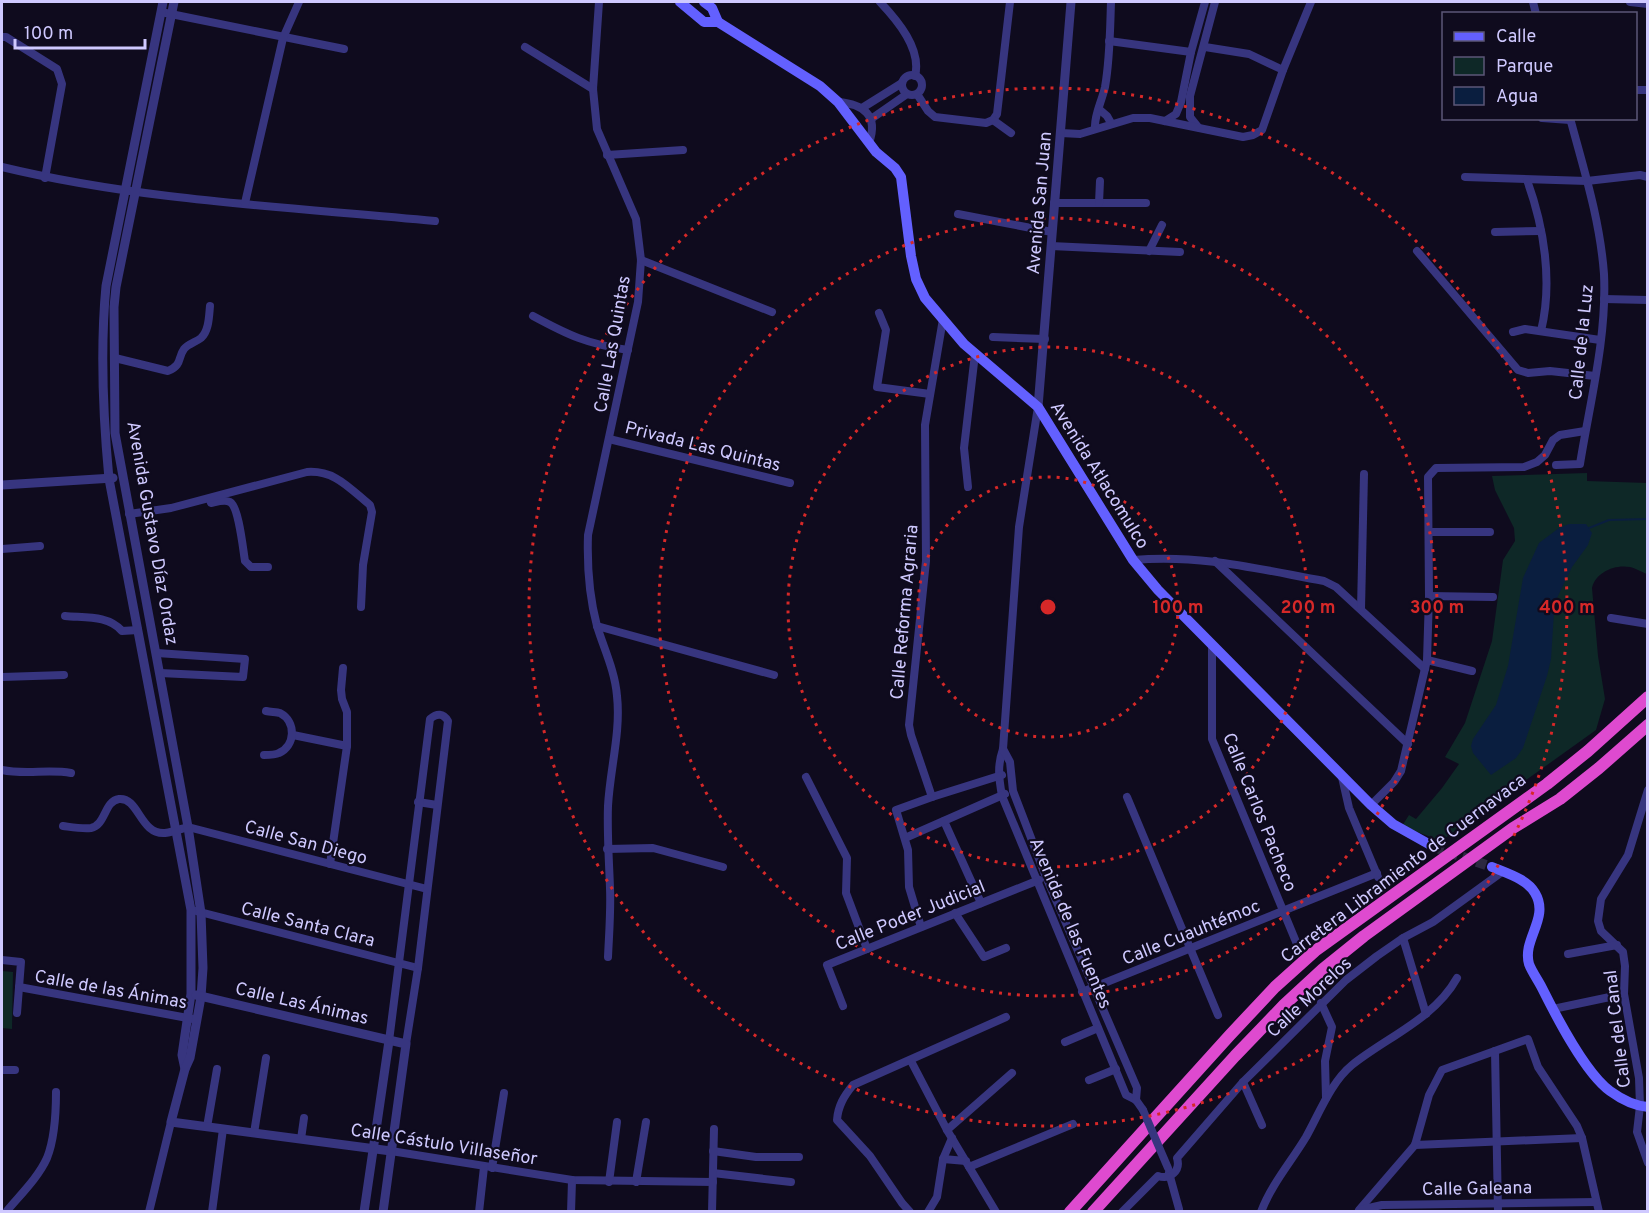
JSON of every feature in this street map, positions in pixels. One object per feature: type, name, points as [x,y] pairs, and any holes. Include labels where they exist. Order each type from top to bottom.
[{"type":"highway","name":"Carretera Libramiento de Cuernavaca","points":[[1070,1212],[1275,987],[1315,951],[1547,784],[1647,698]]},
{"type":"highway","name":"Carretera Libramiento de Cuernavaca","points":[[1093,1212],[1235,1056],[1284,1005],[1323,969],[1364,936],[1513,828],[1560,799],[1647,725]]},
{"type":"main road","name":"Avenida Atlacomulco","points":[[680,2],[704,22],[718,22],[820,86],[838,102],[876,152],[895,168],[901,177],[910,256],[916,279],[925,298],[975,354],[1038,407],[1133,561],[1212,646],[1371,805],[1393,824],[1434,847]]},
{"type":"main road","name":"Avenida Atlacomulco","points":[[704,2],[712,8],[718,22]]},
{"type":"main road","points":[[1497,869],[1521,880],[1534,892],[1539,903],[1540,916],[1528,951],[1529,964],[1552,1009],[1594,1075],[1609,1091],[1644,1107]]},
{"type":"street","name":"Avenida Gustavo Díaz Ordaz","points":[[163,2],[105,296],[105,434],[109,479],[177,830],[196,911]]},
{"type":"street","name":"Avenida Gustavo Díaz Ordaz","points":[[149,1212],[184,1069],[182,1055],[193,1019],[196,995],[196,911],[188,827],[115,433],[114,307],[116,286],[174,2]]},
{"type":"street","points":[[245,203],[283,38],[299,2]]},
{"type":"street","name":"Calle Las Quintas","points":[[597,626],[587,565],[588,535],[638,302],[641,261],[636,219],[597,129],[593,89],[599,2]]},
{"type":"street","points":[[880,2],[898,22],[915,53],[917,61],[915,76]]},
{"type":"street","points":[[917,94],[928,111],[935,117],[986,123],[993,120],[997,114],[1010,2]]},
{"type":"street","name":"Avenida San Juan","points":[[1038,407],[1071,2]]},
{"type":"street","points":[[1095,128],[1094,118],[1100,110],[1105,86],[1112,2]]},
{"type":"street","points":[[1165,121],[1176,114],[1181,102],[1191,52],[1205,2]]},
{"type":"street","points":[[1198,127],[1190,117],[1190,96],[1205,47],[1215,2]]},
{"type":"street","points":[[1061,133],[1080,134],[1095,128],[1103,128],[1111,123],[1133,118],[1150,118],[1243,137],[1253,135],[1262,130],[1283,70],[1311,2]]},
{"type":"street","points":[[1630,2],[1647,4]]},
{"type":"street","points":[[161,12],[344,49]]},
{"type":"street","points":[[2,37],[6,37],[57,69],[61,76],[62,84],[45,178]]},
{"type":"street","points":[[1110,41],[1191,52]]},
{"type":"street","points":[[525,46],[593,89]]},
{"type":"street","points":[[1205,47],[1249,54],[1283,70]]},
{"type":"street","points":[[862,108],[902,84],[907,77],[915,76],[921,81],[922,85],[917,94]]},
{"type":"street","points":[[902,84],[907,94]]},
{"type":"street","points":[[871,119],[907,94],[917,94]]},
{"type":"street","points":[[838,102],[855,104],[862,108],[871,119],[869,143]]},
{"type":"street","points":[[1100,110],[1111,123]]},
{"type":"street","points":[[993,120],[1011,133]]},
{"type":"street","name":"Calle de la Luz","points":[[1556,465],[1580,464],[1595,376],[1604,298],[1603,265],[1595,206],[1570,120]]},
{"type":"street","points":[[607,155],[683,150]]},
{"type":"street","points":[[2,167],[45,178],[124,192],[435,221]]},
{"type":"street","points":[[1466,177],[1587,181],[1640,175],[1647,177]]},
{"type":"street","points":[[1527,180],[1541,231],[1548,295],[1541,331]]},
{"type":"street","points":[[1099,203],[1100,182]]},
{"type":"street","points":[[1054,203],[1146,203]]},
{"type":"street","points":[[958,214],[1052,232]]},
{"type":"street","points":[[1149,251],[1162,225]]},
{"type":"street","points":[[1495,232],[1541,231]]},
{"type":"street","points":[[1051,246],[1179,252]]},
{"type":"street","points":[[1417,251],[1518,370],[1528,373],[1550,371],[1595,376]]},
{"type":"street","points":[[641,261],[772,312]]},
{"type":"street","points":[[1604,298],[1647,300]]},
{"type":"street","points":[[115,358],[168,371],[180,363],[184,348],[202,337],[208,324],[210,306]]},
{"type":"street","points":[[879,313],[886,330],[877,387],[930,394]]},
{"type":"street","points":[[533,316],[570,336],[601,346],[628,350]]},
{"type":"street","name":"Calle Reforma Agraria","points":[[932,796],[909,725],[926,561],[925,425],[943,319]]},
{"type":"street","points":[[1513,332],[1525,329],[1600,340]]},
{"type":"street","points":[[993,337],[1045,339]]},
{"type":"street","points":[[968,487],[964,448],[975,354]]},
{"type":"street","points":[[104,391],[115,390]]},
{"type":"street","name":"Avenida de las Fuentes","points":[[1038,407],[1019,527],[1003,749],[998,762],[998,776],[1002,796],[1082,992],[1126,1095],[1136,1100],[1143,1110],[1169,1172],[1179,1209]]},
{"type":"street","points":[[1371,805],[1394,782],[1401,771],[1427,660],[1428,477],[1431,471],[1436,468],[1524,467],[1537,462],[1545,455],[1553,440],[1560,435],[1585,431]]},
{"type":"street","name":"Privada Las Quintas","points":[[609,439],[790,483]]},
{"type":"street","points":[[129,514],[210,499],[307,472],[319,471],[330,474],[370,505],[372,512],[363,565],[361,607]]},
{"type":"street","points":[[1361,609],[1364,474]]},
{"type":"street","points":[[2,485],[123,477]]},
{"type":"street","points":[[210,499],[211,503],[226,500],[231,502],[236,510],[245,561],[251,567],[268,567]]},
{"type":"street","points":[[1429,532],[1490,532]]},
{"type":"street","points":[[2,549],[40,546]]},
{"type":"street","points":[[1133,561],[1160,558],[1214,560],[1324,581],[1336,587],[1425,669]]},
{"type":"street","points":[[1214,560],[1408,744]]},
{"type":"street","points":[[128,576],[141,573]]},
{"type":"street","points":[[1429,596],[1493,597]]},
{"type":"street","points":[[65,616],[108,619],[122,631],[138,630]]},
{"type":"street","points":[[1611,618],[1647,624]]},
{"type":"street","points":[[597,626],[774,675]]},
{"type":"street","points":[[597,626],[615,676],[618,699],[608,804],[607,849],[610,889],[608,957]]},
{"type":"street","name":"Calle Carlos Pacheco","points":[[1212,646],[1212,739],[1299,949]]},
{"type":"street","points":[[157,653],[245,659],[243,677],[160,673]]},
{"type":"street","points":[[1427,660],[1472,671]]},
{"type":"street","points":[[330,864],[347,746],[347,712],[341,690],[343,668]]},
{"type":"street","points":[[2,677],[64,675]]},
{"type":"street","points":[[264,755],[278,754],[288,746],[293,735],[290,723],[280,713],[266,711]]},
{"type":"street","points":[[364,1212],[389,1041],[430,719],[440,714],[448,721],[418,968],[383,1212]]},
{"type":"street","points":[[293,735],[347,746]]},
{"type":"street","name":"Avenida de las Fuentes","points":[[1003,749],[1010,762],[1014,791],[1046,877],[1137,1088],[1136,1100]]},
{"type":"street","points":[[2,770],[14,773],[45,771],[71,773]]},
{"type":"street","points":[[921,927],[909,887],[910,867],[905,837],[896,810],[932,796],[998,776],[1010,775]]},
{"type":"street","points":[[806,777],[847,858],[846,893],[867,949]]},
{"type":"street","name":"Calle Cuauhtémoc","points":[[1082,992],[1378,876],[1348,808],[1342,777]]},
{"type":"street","name":"Calle del Canal","points":[[1647,790],[1628,855],[1601,899],[1598,911],[1601,931],[1623,952],[1624,994],[1644,1107],[1636,1132],[1647,1163]]},
{"type":"street","points":[[905,837],[1014,791]]},
{"type":"street","points":[[1127,797],[1218,1015]]},
{"type":"street","name":"Calle San Diego","points":[[63,826],[92,828],[99,824],[111,802],[118,799],[131,803],[154,832],[165,833],[188,827],[427,889]]},
{"type":"street","points":[[418,802],[437,805]]},
{"type":"street","points":[[944,821],[981,903]]},
{"type":"street","points":[[607,849],[653,848],[723,867]]},
{"type":"street","name":"Calle Morelos","points":[[1169,1172],[1177,1170],[1177,1158],[1243,1082],[1321,1003],[1354,974],[1403,938],[1433,922],[1497,869]]},
{"type":"street","name":"Calle Poder Judicial","points":[[843,1006],[827,965],[1046,877]]},
{"type":"street","name":"Calle Santa Clara","points":[[196,911],[418,968]]},
{"type":"street","points":[[955,913],[984,957],[1006,948]]},
{"type":"street","points":[[1403,938],[1426,1014]]},
{"type":"street","points":[[1568,954],[1617,945]]},
{"type":"street","name":"Calle de las Ánimas","points":[[2,960],[21,962],[17,1012]]},
{"type":"street","points":[[1261,1212],[1276,1183],[1306,1137],[1326,1098],[1350,1066],[1426,1014],[1442,1000],[1457,978]]},
{"type":"street","name":"Calle de las Ánimas","points":[[19,987],[193,1019]]},
{"type":"street","points":[[1552,1009],[1624,994]]},
{"type":"street","name":"Calle Las Ánimas","points":[[196,995],[406,1044]]},
{"type":"street","points":[[1321,1003],[1331,1023],[1325,1061],[1326,1098]]},
{"type":"street","points":[[910,1212],[870,1156],[837,1120],[837,1113],[844,1096],[853,1085],[1006,1017]]},
{"type":"street","points":[[1065,1042],[1098,1028]]},
{"type":"street","points":[[1358,1211],[1415,1145],[1429,1095],[1442,1070],[1528,1039],[1538,1067],[1577,1126],[1582,1138],[1599,1212]]},
{"type":"street","points":[[1495,1051],[1498,1207]]},
{"type":"street","points":[[254,1133],[266,1058]]},
{"type":"street","points":[[910,1061],[949,1134],[996,1212]]},
{"type":"street","points":[[207,1127],[217,1069]]},
{"type":"street","points":[[1089,1080],[1116,1069]]},
{"type":"street","points":[[2,1070],[15,1070]]},
{"type":"street","points":[[928,1212],[937,1197],[949,1134],[1012,1072]]},
{"type":"street","points":[[1243,1082],[1262,1125]]},
{"type":"street","points":[[6,1212],[36,1175],[47,1157],[53,1134],[56,1092]]},
{"type":"street","points":[[479,1212],[504,1093]]},
{"type":"street","points":[[301,1139],[304,1118]]},
{"type":"street","name":"Calle Cástulo Villaseñor","points":[[171,1122],[391,1151],[572,1180],[713,1182]]},
{"type":"street","points":[[609,1182],[616,1122]]},
{"type":"street","points":[[636,1182],[646,1122]]},
{"type":"street","points":[[943,1160],[967,1164],[1072,1124]]},
{"type":"street","points":[[212,1212],[223,1129]]},
{"type":"street","points":[[712,1212],[714,1129]]},
{"type":"street","points":[[1415,1145],[1582,1138]]},
{"type":"street","points":[[713,1151],[756,1157],[799,1157]]},
{"type":"street","points":[[1122,1212],[1158,1176],[1165,1178],[1169,1172]]},
{"type":"street","points":[[713,1173],[791,1182]]},
{"type":"street","points":[[571,1212],[572,1180]]},
{"type":"street","name":"Calle Galeana","points":[[1358,1211],[1382,1205],[1498,1207],[1596,1202]]},
{"type":"green space","points":[[1587,473],[1587,481],[1647,483],[1647,574],[1630,567],[1612,568],[1597,578],[1592,588],[1598,656],[1605,699],[1596,730],[1441,841],[1402,826],[1409,815],[1416,819],[1459,764],[1445,757],[1465,723],[1492,641],[1503,560],[1515,541],[1514,528],[1495,490],[1492,476]]},
{"type":"green space","points":[[2,971],[13,972],[12,1029],[2,1028]]},
{"type":"water","points":[[1569,524],[1586,524],[1592,533],[1588,545],[1572,567],[1557,598],[1551,659],[1523,748],[1516,758],[1491,775],[1473,753],[1471,746],[1473,739],[1496,705],[1508,666],[1523,578],[1539,543],[1559,528]]},
{"type":"waterway","points":[[1589,528],[1609,520],[1648,519]]},
{"type":"tunnel","points":[[1434,847],[1492,867]]}]
